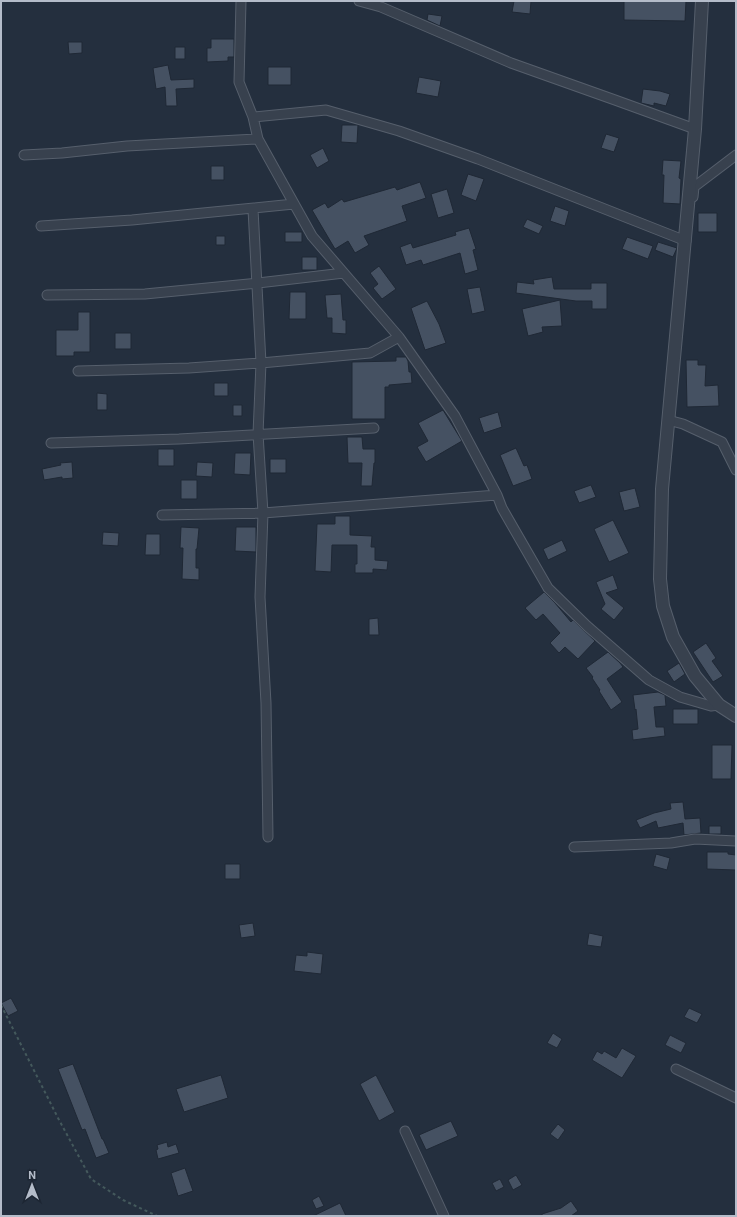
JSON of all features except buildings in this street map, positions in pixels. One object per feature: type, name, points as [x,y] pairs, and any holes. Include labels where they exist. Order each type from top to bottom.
[{"type":"street","points":[[241,1],[239,82],[253,117],[258,139],[312,236],[400,337],[455,416],[497,495],[502,508],[548,588],[587,626],[649,680],[680,697],[696,703],[711,706],[719,705]]},
{"type":"street","points":[[359,1],[381,7],[511,63],[695,129]]},
{"type":"street","points":[[702,1],[695,129],[686,241],[662,489],[660,578],[663,606],[673,636],[695,676],[719,705],[736,716]]},
{"type":"street","points":[[253,117],[326,110],[399,131],[478,159],[686,241]]},
{"type":"street","points":[[24,155],[62,153],[127,146],[258,139]]},
{"type":"street","points":[[686,241],[694,186],[736,155]]},
{"type":"street","points":[[41,226],[132,220],[294,204]]},
{"type":"street","points":[[253,209],[261,363],[258,434],[263,513],[260,597],[266,704],[268,837]]},
{"type":"street","points":[[47,295],[145,294],[344,273]]},
{"type":"street","points":[[78,371],[189,368],[370,353],[400,337]]},
{"type":"street","points":[[668,420],[683,424],[722,442],[736,470]]},
{"type":"street","points":[[51,443],[179,439],[374,428]]},
{"type":"street","points":[[162,515],[263,513],[285,510],[497,495]]},
{"type":"street","points":[[574,847],[671,843],[695,839],[736,841]]},
{"type":"street","points":[[676,1069],[736,1098]]},
{"type":"street","points":[[405,1131],[444,1216]]},
{"type":"path","points":[[1,1005],[58,1118],[91,1179],[123,1200],[157,1216]]}]
